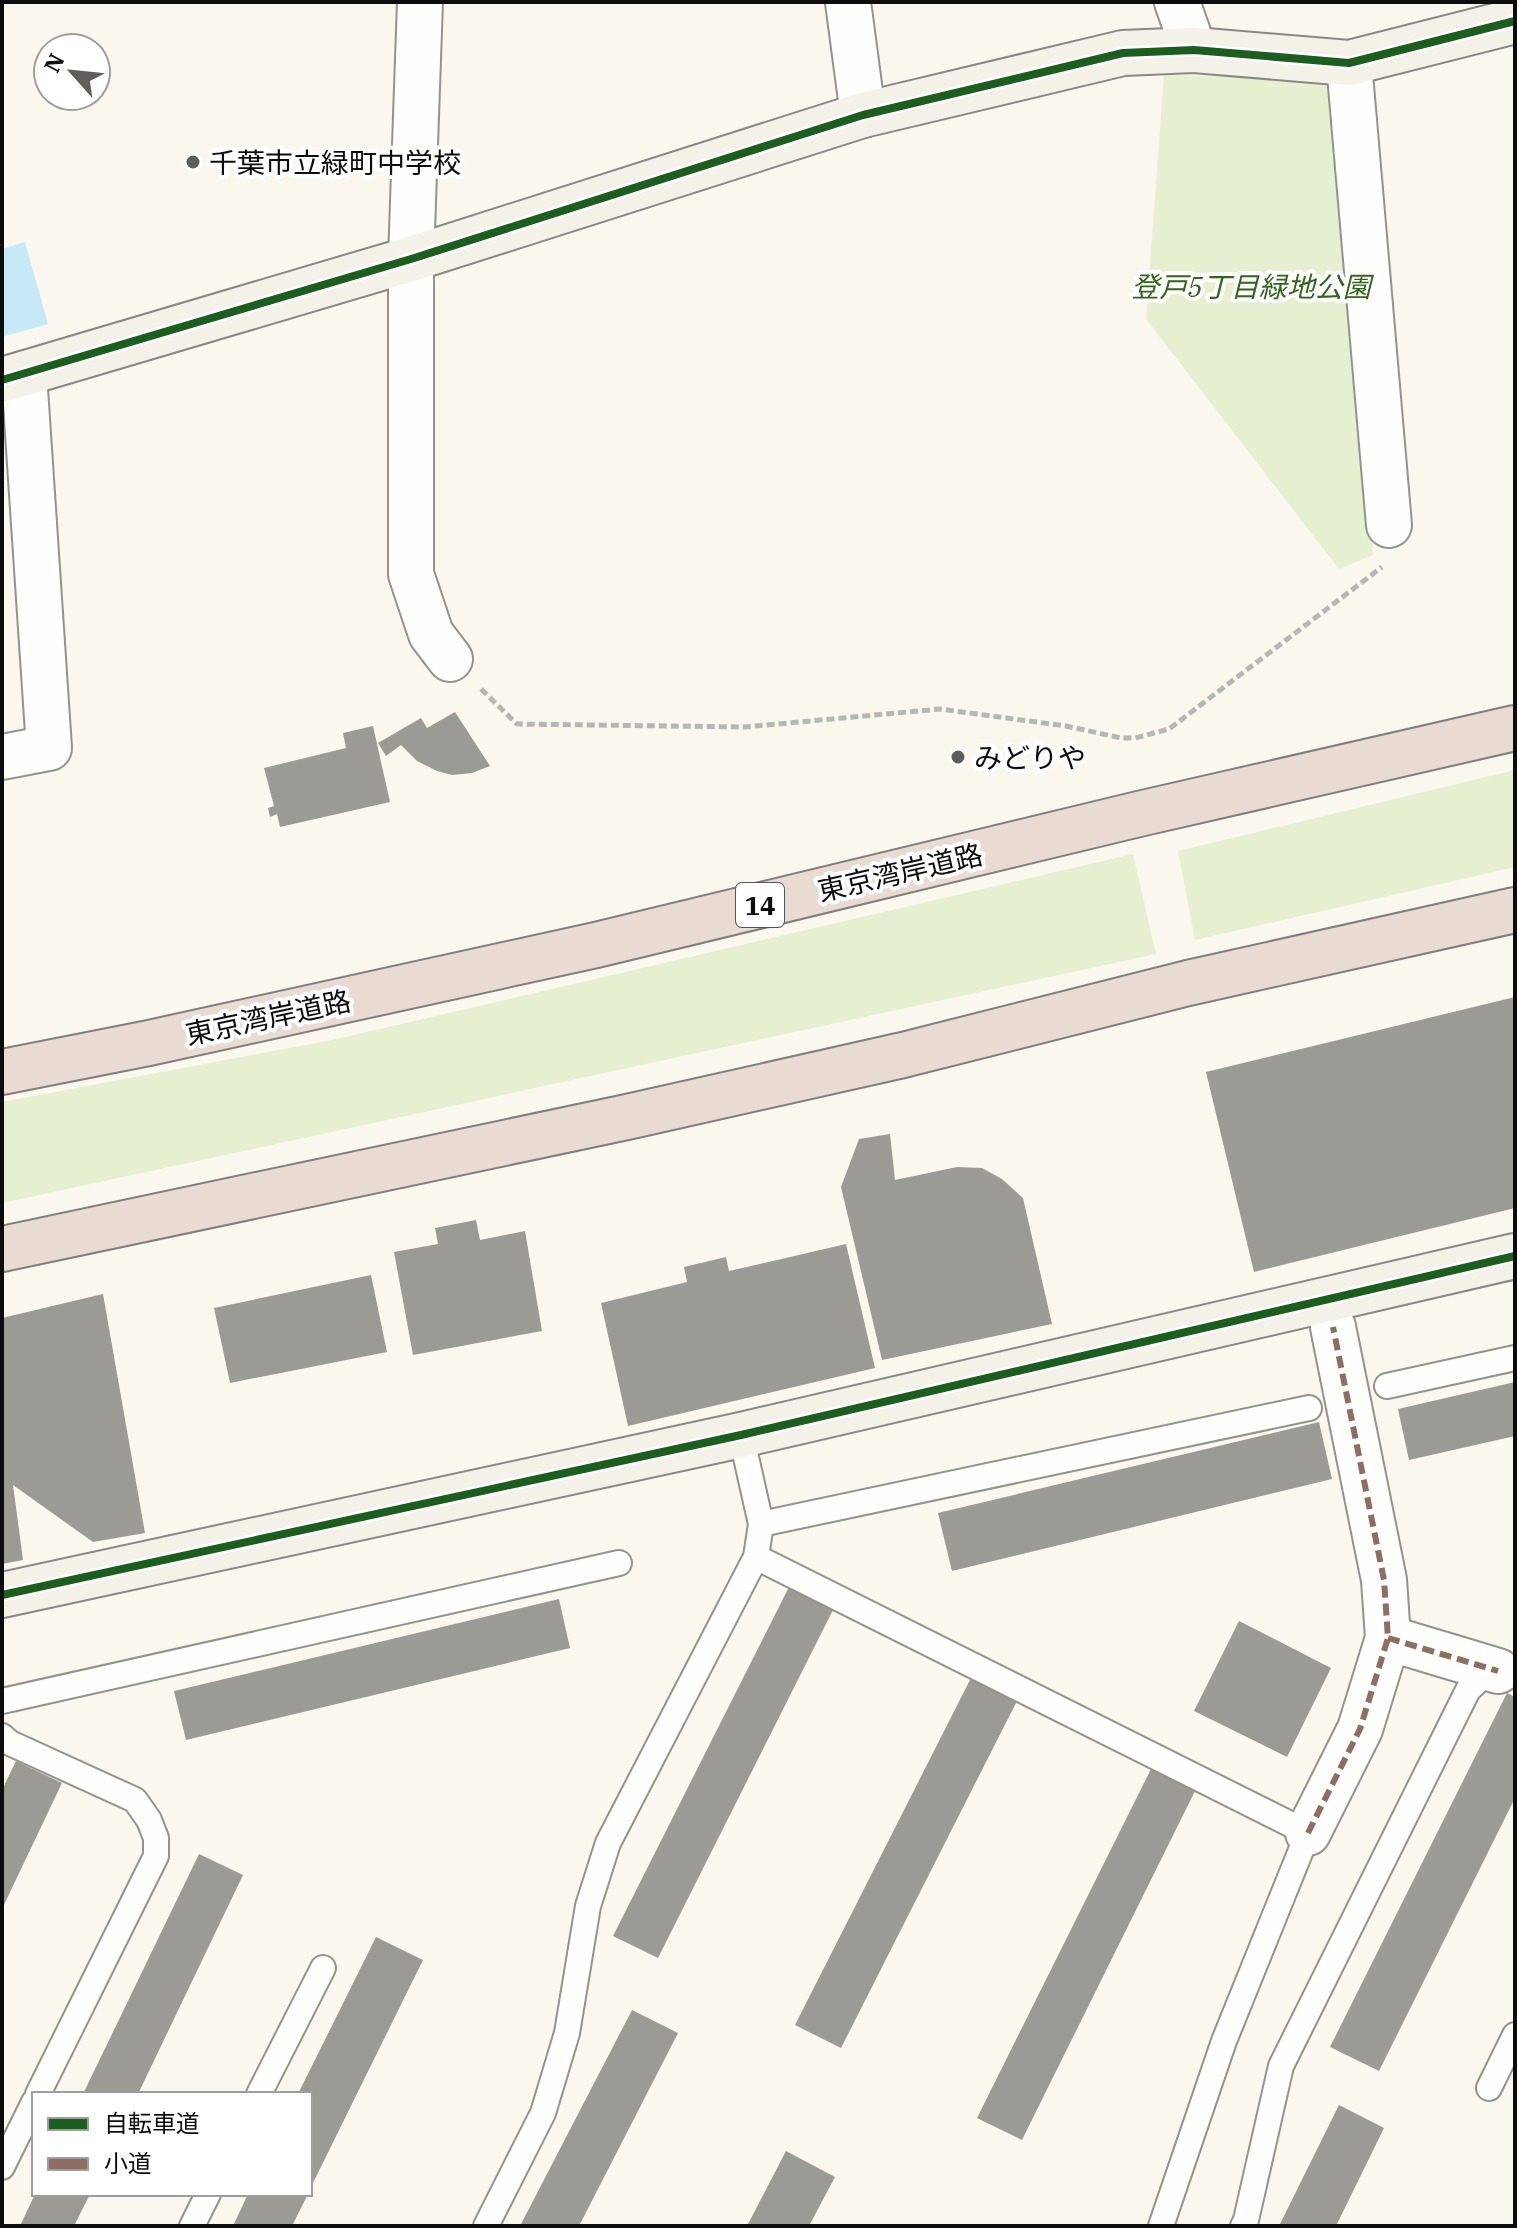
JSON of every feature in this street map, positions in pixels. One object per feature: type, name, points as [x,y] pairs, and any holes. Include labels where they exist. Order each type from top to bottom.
[{"type":"highway","name":"東京湾岸道路","points":[[2,1072],[596,945],[1143,813],[1515,728]]},
{"type":"highway","points":[[2,1249],[627,1117],[841,1069],[1188,983],[1515,910]]},
{"type":"street","points":[[420,2],[411,259],[411,574],[431,634],[450,659]]},
{"type":"street","points":[[848,2],[863,115]]},
{"type":"street","points":[[1177,2],[1194,50]]},
{"type":"street","points":[[2,757],[49,748],[13,377],[411,259],[863,115],[1123,53],[1194,50],[1349,63],[1515,21]]},
{"type":"street","points":[[1349,63],[1389,525]]},
{"type":"street","points":[[2,1595],[741,1435],[1515,1256]]},
{"type":"street","points":[[1308,1833],[1360,1729],[1388,1638],[1384,1580],[1333,1327]]},
{"type":"street","points":[[1388,1638],[1506,1672]]},
{"type":"lane","points":[[1387,1386],[1515,1358]]},
{"type":"lane","points":[[761,1524],[1309,1408]]},
{"type":"lane","points":[[486,2226],[543,2113],[567,2033],[588,1906],[608,1843],[756,1557],[761,1524],[741,1435]]},
{"type":"lane","points":[[756,1557],[1308,1833],[1224,2041],[1161,2226]]},
{"type":"lane","points":[[2,1701],[619,1563]]},
{"type":"lane","points":[[1243,2226],[1281,2066],[1468,1690],[1482,1677],[1506,1672]]},
{"type":"lane","points":[[2,1736],[10,1743],[135,1800],[149,1820],[156,1838],[156,1856],[39,2092]]},
{"type":"lane","points":[[260,2092],[323,1968]]},
{"type":"lane","points":[[1489,2088],[1515,2035]]},
{"type":"lane","points":[[2,2167],[32,2106]]},
{"type":"lane","points":[[192,2226],[207,2196]]},
{"type":"path","points":[[450,659],[517,724],[745,727],[940,709],[1135,738],[1169,729],[1395,557],[1389,525]]},
{"type":"green space","name":"登戸5丁目緑地公園","points":[[1164,75],[1324,79],[1337,92],[1373,555],[1339,569],[1146,319]]},
{"type":"green space","points":[[1515,770],[1515,867],[1195,940],[1178,851]]},
{"type":"green space","points":[[1133,854],[1156,954],[2,1203],[2,1102],[337,1039]]},
{"type":"water","points":[[25,242],[48,324],[2,337],[2,249]]},
{"type":"building","points":[[455,712],[490,766],[472,773],[452,775],[417,761],[401,745],[386,756],[378,743],[421,718],[427,728]]},
{"type":"building","points":[[373,726],[390,802],[280,827],[277,814],[270,817],[268,808],[274,806],[264,768],[346,748],[343,733]]},
{"type":"building","points":[[1515,997],[1515,1208],[1254,1272],[1206,1072]]},
{"type":"building","points":[[890,1134],[895,1180],[957,1167],[982,1168],[1002,1179],[1023,1198],[1052,1324],[882,1360],[841,1187],[859,1139]]},
{"type":"building","points":[[476,1220],[480,1240],[525,1231],[542,1331],[413,1355],[394,1252],[438,1244],[435,1228]]},
{"type":"building","points":[[846,1244],[875,1368],[628,1426],[601,1303],[687,1282],[684,1267],[726,1257],[729,1271]]},
{"type":"building","points":[[371,1275],[387,1352],[230,1383],[214,1308]]},
{"type":"building","points":[[103,1294],[145,1533],[93,1542],[13,1485],[23,1560],[2,1564],[2,1318]]},
{"type":"building","points":[[1515,1382],[1515,1436],[1409,1460],[1398,1409]]},
{"type":"building","points":[[1319,1422],[1332,1479],[952,1571],[938,1513]]},
{"type":"building","points":[[790,1585],[834,1608],[658,1958],[613,1936]]},
{"type":"building","points":[[559,1599],[570,1648],[186,1740],[174,1691]]},
{"type":"building","points":[[1239,1621],[1331,1668],[1287,1757],[1194,1711]]},
{"type":"building","points":[[973,1674],[1019,1697],[841,2048],[795,2025]]},
{"type":"building","points":[[1507,1693],[1515,1697],[1515,1798],[1379,2071],[1330,2047]]},
{"type":"building","points":[[16,1761],[62,1783],[2,1909],[2,1790]]},
{"type":"building","points":[[1153,1765],[1197,1787],[1022,2140],[977,2118]]},
{"type":"building","points":[[199,1854],[243,1875],[139,2092],[84,2092]]},
{"type":"building","points":[[376,1937],[423,1960],[312,2185],[312,2092],[299,2092]]},
{"type":"building","points":[[632,2010],[678,2033],[579,2226],[520,2226]]},
{"type":"building","points":[[1339,2105],[1384,2128],[1336,2226],[1279,2226]]},
{"type":"building","points":[[786,2151],[835,2177],[809,2226],[747,2226]]},
{"type":"building","points":[[34,2196],[89,2196],[74,2226],[20,2226]]},
{"type":"building","points":[[247,2196],[307,2196],[292,2226],[233,2226]]},
{"type":"marked path","points":[[1308,1833],[1360,1729],[1388,1638],[1384,1580],[1333,1327]]},
{"type":"marked path","points":[[1388,1638],[1498,1671]]},
{"type":"cycle path","points":[[2,380],[411,259],[863,115],[1123,53],[1194,50],[1349,63],[1515,21]]},
{"type":"cycle path","points":[[2,1595],[741,1435],[1515,1256]]},
{"type":"place","name":"千葉市立緑町中学校","points":[[193,162]]},
{"type":"place","name":"みどりや","points":[[958,757]]}]
